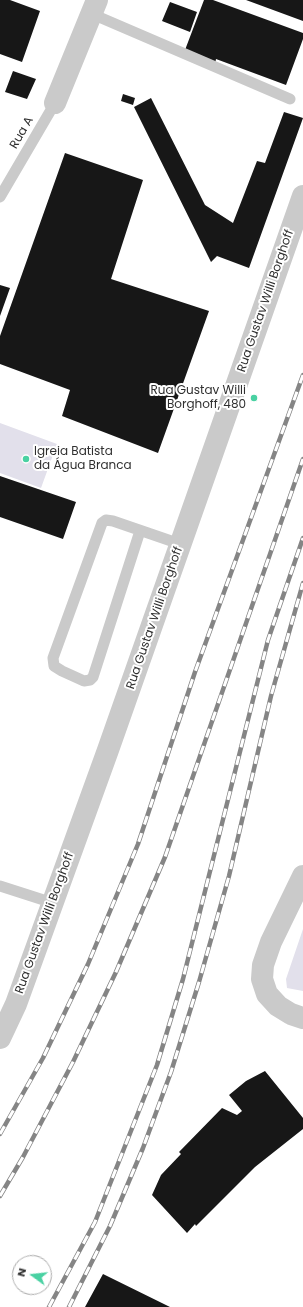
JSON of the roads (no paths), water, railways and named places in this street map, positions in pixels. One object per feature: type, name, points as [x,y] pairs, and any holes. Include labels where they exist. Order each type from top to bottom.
[{"type":"street","points":[[55,103],[94,7]]},
{"type":"street","name":"Rua Gustav Willi Borghoff","points":[[0,1038],[16,1004],[120,718],[303,196]]},
{"type":"street","points":[[303,876],[271,942],[263,965],[262,979],[267,994],[278,1006],[291,1014],[303,1018]]},
{"type":"lane","points":[[94,7],[290,99]]},
{"type":"lane","name":"Rua A","points":[[0,197],[55,103]]},
{"type":"lane","points":[[140,531],[93,677],[90,680],[84,681],[62,671],[54,666],[52,658],[102,524],[106,520],[113,521],[180,544]]},
{"type":"lane","points":[[0,886],[53,903]]},
{"type":"railway","points":[[0,1134],[43,1058],[88,964],[138,844],[195,672],[303,375]]},
{"type":"railway","points":[[0,1196],[23,1157],[73,1062],[116,972],[165,857],[303,459]]},
{"type":"railway","points":[[49,1307],[95,1222],[157,1065],[183,979],[268,640],[303,538]]},
{"type":"railway","points":[[69,1307],[110,1226],[143,1148],[171,1072],[199,982],[229,876],[271,696],[303,583]]},
{"type":"place","name":"Rua Gustav Willi Borghoff, 480","points":[[254,398]]},
{"type":"place","name":"Igreja Batista da Água Branca","points":[[26,459]]}]
